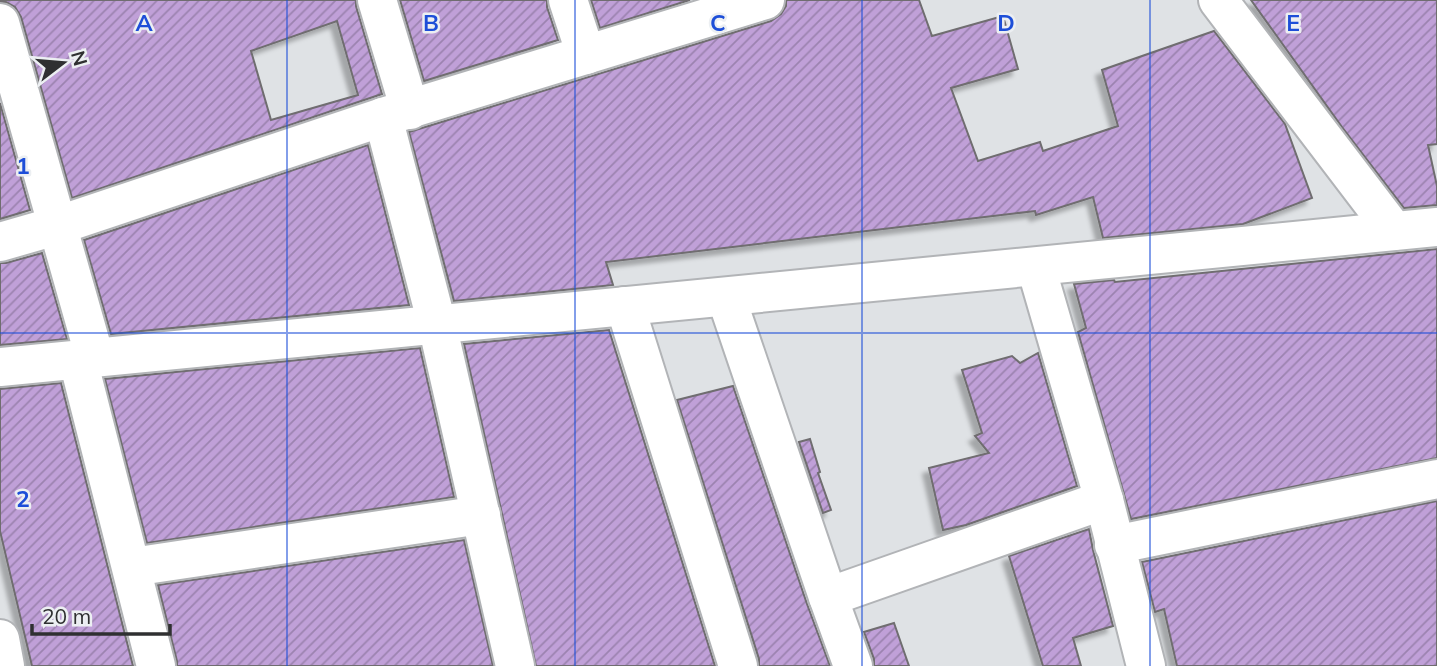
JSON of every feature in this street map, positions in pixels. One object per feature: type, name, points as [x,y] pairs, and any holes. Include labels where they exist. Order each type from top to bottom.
[{"type":"street","points":[[377,0],[437,324],[515,666]]},
{"type":"street","points":[[568,0],[586,55]]},
{"type":"street","points":[[0,242],[59,225],[396,113],[765,0]]},
{"type":"street","points":[[1219,0],[1394,231]]},
{"type":"street","points":[[0,23],[59,225],[86,359],[156,666]]},
{"type":"street","points":[[0,367],[1437,227]]},
{"type":"street","points":[[1036,267],[1104,500],[1146,666]]},
{"type":"street","points":[[726,297],[853,666]]},
{"type":"street","points":[[625,306],[738,666]]},
{"type":"street","points":[[1114,545],[1437,479]]},
{"type":"street","points":[[828,597],[1104,500]]},
{"type":"street","points":[[132,566],[481,515]]},
{"type":"street","points":[[0,639],[5,666]]},
{"type":"building","points":[[356,0],[382,94],[72,198],[21,17],[15,7],[0,2]],"holes":[[[337,21],[358,95],[271,120],[251,51]]]},
{"type":"building","points":[[400,0],[547,0],[558,40],[424,81]]},
{"type":"building","points":[[591,0],[690,0],[600,28]]},
{"type":"building","points":[[786,0],[919,0],[932,36],[1003,16],[1018,69],[951,88],[978,161],[1040,142],[1043,151],[1118,126],[1102,70],[1214,31],[1285,124],[1312,198],[1243,224],[1103,238],[1093,197],[1036,215],[1035,211],[606,262],[613,285],[454,301],[409,132],[771,21],[781,14]]},
{"type":"building","points":[[1251,0],[1437,0],[1437,144],[1428,145],[1437,186],[1437,205],[1404,208]]},
{"type":"building","points":[[0,103],[30,210],[0,219]]},
{"type":"building","points":[[368,145],[409,305],[111,334],[84,240]]},
{"type":"building","points":[[1437,249],[1437,458],[1131,519],[1078,332],[1086,328],[1074,284]]},
{"type":"building","points":[[42,253],[67,339],[0,345],[0,263]]},
{"type":"building","points":[[609,330],[715,666],[536,666],[464,344]]},
{"type":"building","points":[[420,348],[454,497],[147,543],[105,379]]},
{"type":"building","points":[[1038,353],[1077,486],[966,525],[943,530],[929,468],[989,453],[975,436],[982,433],[962,370],[1012,356],[1020,363]]},
{"type":"building","points":[[61,383],[133,666],[32,666],[0,531],[0,389]]},
{"type":"building","points":[[733,386],[830,666],[759,666],[677,400]]},
{"type":"building","points":[[810,439],[831,510],[823,513],[799,442]]},
{"type":"building","points":[[1437,501],[1437,666],[1177,666],[1164,609],[1155,612],[1142,562]]},
{"type":"building","points":[[1089,529],[1113,626],[1073,638],[1081,666],[1043,666],[1009,556]]},
{"type":"building","points":[[464,540],[493,666],[177,666],[158,585]]},
{"type":"building","points":[[894,623],[909,666],[874,666],[864,632]]}]
